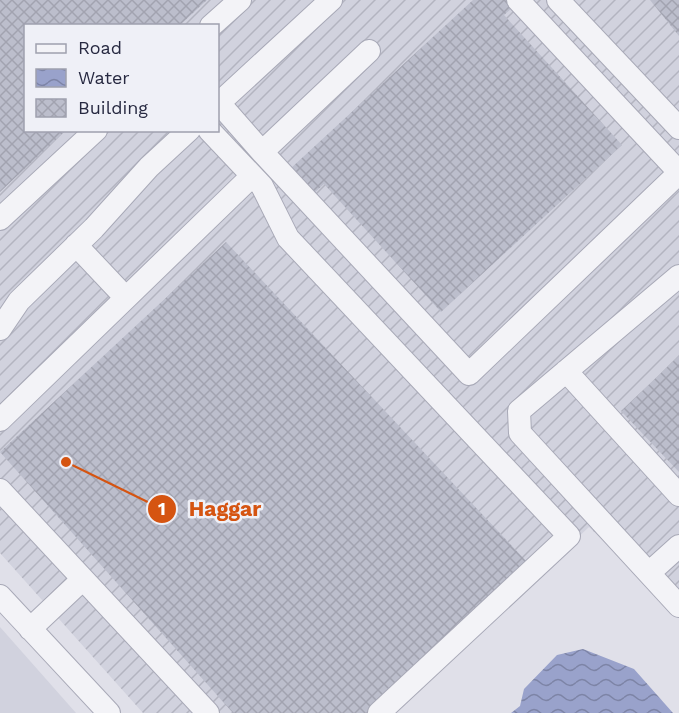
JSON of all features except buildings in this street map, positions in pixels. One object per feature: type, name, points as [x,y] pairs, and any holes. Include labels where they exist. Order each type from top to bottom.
[{"type":"street","points":[[213,24],[240,0]]},
{"type":"street","points":[[219,102],[331,0]]},
{"type":"street","points":[[219,104],[469,374],[679,172],[518,0]]},
{"type":"street","points":[[558,0],[679,128]]},
{"type":"street","points":[[262,152],[369,51]]},
{"type":"street","points":[[0,219],[94,132]]},
{"type":"street","points":[[0,328],[10,307],[76,245],[149,167],[187,132]]},
{"type":"street","points":[[211,132],[262,186],[288,238],[569,536],[379,713]]},
{"type":"street","points":[[0,420],[252,176]]},
{"type":"street","points":[[76,245],[126,298]]},
{"type":"street","points":[[679,276],[519,411],[520,433],[679,606]]},
{"type":"street","points":[[566,371],[679,495]]},
{"type":"street","points":[[0,490],[208,713]]},
{"type":"street","points":[[649,573],[679,546]]},
{"type":"street","points":[[30,629],[83,579]]},
{"type":"street","points":[[0,596],[109,713]]},
{"type":"shaded area","points":[[0,0],[679,0],[679,613],[589,527],[392,713],[143,713],[0,553]]},
{"type":"shaded area","points":[[0,627],[76,713],[0,713]]},
{"type":"water","points":[[583,649],[634,669],[673,713],[511,713],[520,706],[524,689],[557,655]]},
{"type":"place","name":"Haggar","points":[[66,462]]}]
